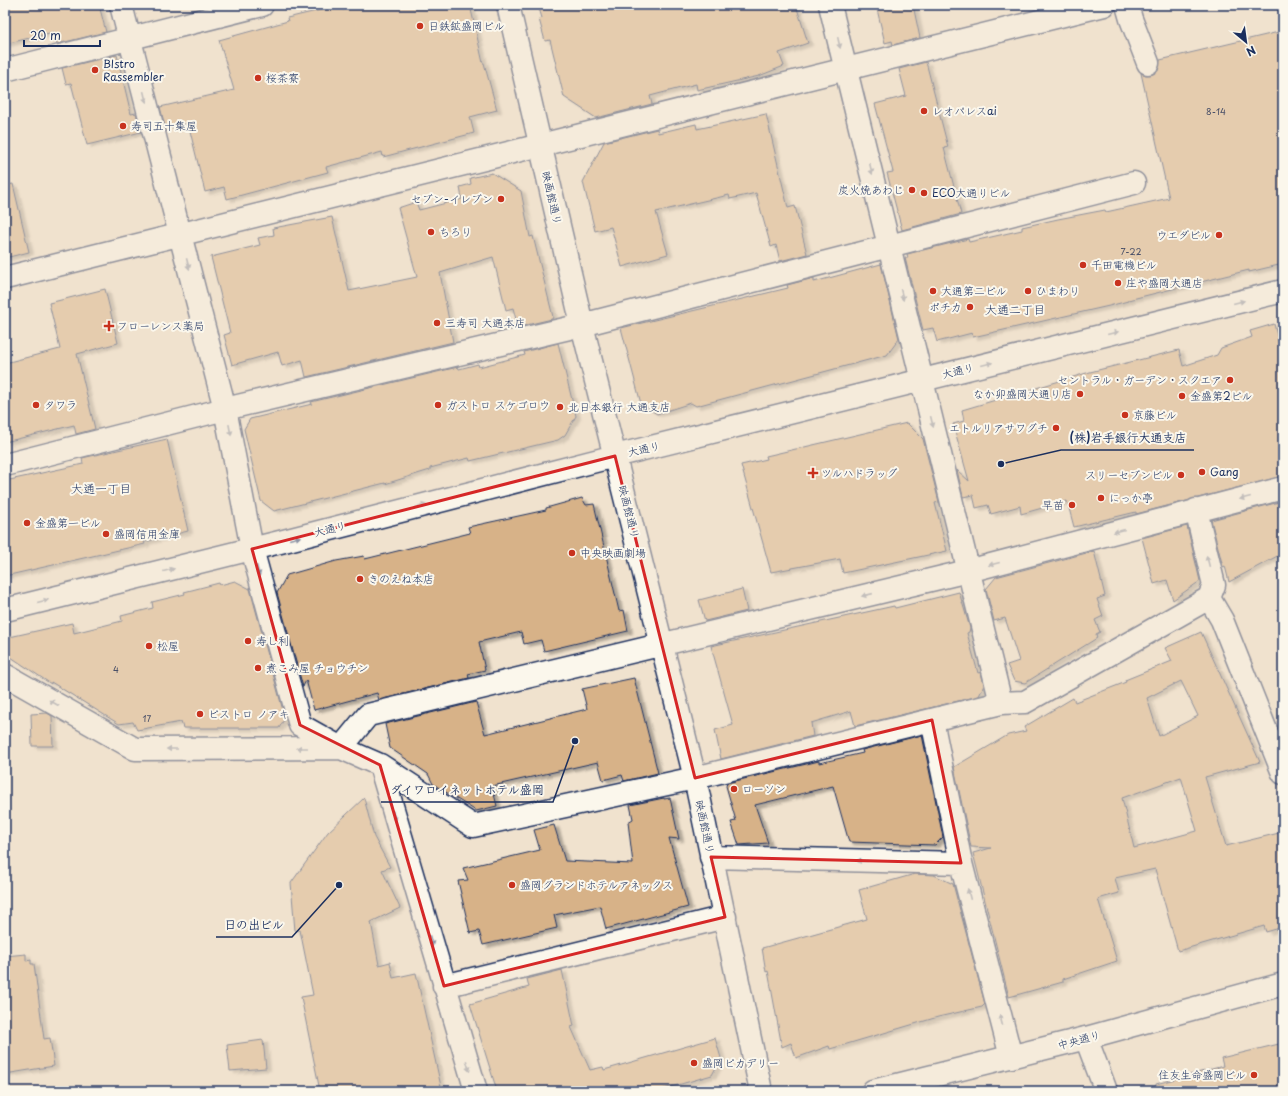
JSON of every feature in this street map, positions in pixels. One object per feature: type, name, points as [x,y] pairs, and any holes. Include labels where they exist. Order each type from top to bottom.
[{"type":"street","points":[[121,5],[226,409],[252,549],[300,725],[341,748],[380,765],[473,826],[695,778],[1000,703],[1025,702],[1209,598],[1214,585],[1196,510]]},
{"type":"street","points":[[5,70],[262,5]]},
{"type":"street","name":"映画館通り","points":[[508,5],[582,325],[695,778],[761,1091]]},
{"type":"street","points":[[830,5],[890,246],[1000,703]]},
{"type":"street","points":[[5,278],[1104,5]]},
{"type":"street","points":[[1128,5],[1131,19],[1148,63]]},
{"type":"street","points":[[5,465],[226,409],[582,325],[1134,183]]},
{"type":"street","name":"大通り","points":[[5,610],[252,549],[615,456],[1283,292]]},
{"type":"street","points":[[341,748],[368,715],[968,571],[1283,488]]},
{"type":"street","points":[[1209,598],[1222,620],[1283,773]]},
{"type":"street","points":[[5,675],[135,749],[341,748]]},
{"type":"street","points":[[932,720],[961,863],[1011,1057]]},
{"type":"street","points":[[380,765],[476,1091]]},
{"type":"street","points":[[712,857],[961,863]]},
{"type":"street","points":[[444,986],[725,917]]},
{"type":"street","name":"中央通り","points":[[873,1091],[1086,1038],[1283,984]]},
{"type":"street","points":[[1086,1038],[1106,1091]]},
{"type":"highlighted area","points":[[615,456],[695,778],[932,720],[961,863],[711,857],[725,917],[444,986],[380,765],[300,725],[252,549]]},
{"type":"building","points":[[5,5],[99,5],[106,32],[57,44],[54,32],[5,44]]},
{"type":"building","points":[[342,5],[343,10],[364,5],[470,5],[483,63],[497,110],[470,117],[474,133],[383,157],[382,152],[326,167],[328,172],[227,199],[224,187],[205,192],[188,123],[169,128],[169,125],[165,126],[160,107],[234,90],[219,40],[288,21],[287,18]]},
{"type":"building","points":[[538,5],[796,5],[808,43],[779,53],[784,66],[759,76],[697,90],[696,84],[650,96],[652,104],[596,118],[564,97],[550,40],[545,41],[539,19],[542,18]]},
{"type":"building","points":[[876,5],[913,5],[920,38],[893,45],[892,41],[885,43]]},
{"type":"building","points":[[1283,31],[1283,264],[1249,272],[1249,270],[1109,306],[973,337],[972,333],[937,342],[933,328],[923,330],[905,258],[908,258],[907,254],[968,239],[969,242],[1022,230],[1022,227],[1058,219],[1105,210],[1106,212],[1169,198],[1141,73],[1146,75],[1153,74],[1158,71],[1160,60]]},
{"type":"building","points":[[117,55],[131,114],[136,113],[141,132],[87,145],[71,83],[66,84],[62,68]]},
{"type":"building","points":[[926,62],[948,147],[944,148],[961,214],[902,230],[887,173],[893,172],[875,104],[906,96],[899,69]]},
{"type":"building","points":[[766,114],[788,208],[795,206],[807,254],[780,261],[776,245],[771,247],[756,193],[730,199],[729,195],[656,212],[668,254],[622,267],[611,227],[595,231],[583,182],[604,142],[657,129],[658,133],[696,124],[697,129]]},
{"type":"building","points":[[492,173],[521,191],[530,237],[533,236],[553,317],[552,319],[518,327],[513,308],[506,310],[493,257],[440,273],[453,342],[306,377],[302,360],[282,366],[278,352],[232,365],[224,335],[230,333],[211,257],[260,245],[258,238],[274,235],[273,228],[332,217],[349,291],[417,277],[398,208],[416,202],[419,210],[462,199],[460,187],[471,184],[470,178]]},
{"type":"building","points":[[13,184],[29,252],[5,258],[5,185]]},
{"type":"building","points":[[881,264],[899,339],[887,355],[696,406],[691,403],[657,414],[641,404],[621,328],[788,288],[787,285],[814,278],[814,282]]},
{"type":"building","points":[[105,289],[118,343],[77,354],[95,429],[76,434],[74,425],[5,442],[5,363],[60,349],[49,303]]},
{"type":"building","points":[[1274,324],[1283,359],[1283,476],[1136,514],[1136,512],[1074,527],[1067,501],[1021,514],[1020,506],[991,514],[988,505],[976,508],[973,495],[963,497],[957,470],[969,481],[953,424],[964,421],[962,410],[1090,372],[1179,350],[1183,366],[1217,355],[1221,348],[1252,337],[1250,331]]},
{"type":"building","points":[[558,343],[576,416],[565,435],[558,440],[470,461],[469,458],[430,468],[430,470],[385,484],[274,511],[261,501],[244,429],[250,419],[312,404],[311,402],[458,367],[459,369],[478,364],[479,367],[525,355],[524,352]]},
{"type":"building","points":[[907,423],[923,439],[939,502],[935,503],[947,551],[843,573],[840,559],[771,572],[741,465],[767,459],[766,456]]},
{"type":"building","points":[[167,439],[188,531],[144,542],[145,544],[5,576],[5,481],[83,464],[82,458]]},
{"type":"building","points":[[582,498],[586,505],[594,504],[619,611],[624,610],[628,631],[544,651],[541,640],[524,644],[521,632],[479,642],[485,670],[468,674],[469,678],[379,700],[377,693],[314,710],[306,680],[303,687],[277,593],[287,575],[336,561],[364,556],[365,559],[470,533],[468,527],[546,510],[546,508]]},
{"type":"building","points":[[1283,501],[1283,553],[1229,582],[1225,566],[1223,567],[1211,520]]},
{"type":"building","points":[[1187,526],[1200,581],[1173,600],[1167,580],[1154,584],[1142,538]]},
{"type":"building","points":[[1094,551],[1105,596],[1097,599],[1103,616],[1095,620],[1100,632],[1096,634],[1097,638],[1025,683],[1014,681],[1007,665],[1019,661],[1005,618],[994,621],[986,589],[996,577]]},
{"type":"building","points":[[235,581],[250,589],[285,718],[279,728],[183,728],[181,722],[137,730],[133,722],[119,724],[51,682],[51,684],[5,653],[5,638],[72,623],[74,633],[122,621],[121,616],[153,608],[152,602],[185,594],[184,592],[219,583],[220,585]]},
{"type":"building","points":[[742,589],[747,611],[705,621],[699,600]]},
{"type":"building","points":[[959,592],[970,628],[969,632],[967,633],[978,673],[981,672],[984,685],[979,696],[855,726],[851,711],[811,723],[813,736],[721,759],[715,730],[733,725],[711,646],[894,606],[895,608]]},
{"type":"building","points":[[1201,632],[1260,762],[1205,777],[1226,846],[1283,832],[1283,927],[1266,932],[1264,926],[1178,951],[1155,869],[1115,878],[1119,893],[1098,899],[1117,961],[1063,979],[1063,982],[1009,997],[973,853],[991,848],[971,847],[954,767],[1008,735],[1026,731],[1024,727],[1073,698],[1075,702],[1126,682],[1125,680],[1172,661],[1165,648]],"holes":[[[1181,681],[1198,716],[1159,736],[1147,698]],[[1181,777],[1197,831],[1134,848],[1122,798]]]},
{"type":"building","points":[[634,678],[658,773],[624,781],[622,775],[603,780],[598,762],[492,786],[497,806],[476,811],[433,784],[428,774],[390,748],[385,724],[476,702],[485,734],[587,709],[582,689]]},
{"type":"building","points":[[47,713],[52,716],[53,746],[32,746],[31,714]]},
{"type":"building","points":[[922,735],[943,837],[935,845],[849,842],[833,786],[755,805],[768,843],[739,845],[731,822],[736,821],[726,786],[727,783],[819,761],[819,763],[863,753],[862,750]]},
{"type":"building","points":[[364,798],[374,837],[390,867],[382,870],[400,908],[371,922],[379,965],[390,962],[393,978],[416,973],[442,1091],[320,1091],[301,997],[313,995],[300,930],[295,931],[291,883],[328,832]]},
{"type":"building","points":[[670,798],[679,839],[669,838],[688,907],[606,929],[600,906],[554,915],[557,928],[483,945],[479,931],[470,933],[458,881],[468,880],[463,868],[540,850],[534,830],[554,825],[565,861],[633,864],[628,822],[633,819],[630,805]]},
{"type":"building","points":[[915,874],[934,875],[953,884],[985,1004],[982,1007],[938,1017],[830,1049],[829,1046],[796,1058],[791,1043],[782,1047],[768,971],[766,972],[762,948],[867,919],[859,890]]},
{"type":"building","points":[[26,954],[26,961],[31,960],[31,964],[34,964],[44,1039],[50,1038],[54,1066],[5,1074],[5,956]]},
{"type":"building","points":[[562,970],[574,1026],[571,1027],[590,1070],[603,1067],[604,1070],[715,1038],[721,1058],[712,1075],[657,1091],[497,1091],[470,1004],[529,987],[527,979]]},
{"type":"building","points":[[263,1040],[266,1068],[230,1071],[227,1045]]},
{"type":"building","name":"住友生命盛岡ビル","points":[[1283,1043],[1283,1091],[1156,1091],[1156,1084],[1223,1066],[1221,1058]]},
{"type":"place","name":"日鉄鉱盛岡ビル","points":[[420,26]]},
{"type":"place","name":"BIstro Rassembler","points":[[95,70]]},
{"type":"place","name":"桜茶寮","points":[[258,78]]},
{"type":"place","name":"レオパレスai","points":[[924,111]]},
{"type":"place","name":"寿司五十集屋","points":[[123,126]]},
{"type":"place","name":"炭火焼あわじ","points":[[912,190]]},
{"type":"place","name":"ECO大通りビル","points":[[924,193]]},
{"type":"place","name":"セブン-イレブン","points":[[501,199]]},
{"type":"place","name":"ちろり","points":[[431,232]]},
{"type":"place","name":"ウエダビル","points":[[1219,235]]},
{"type":"place","name":"千田電機ビル","points":[[1083,265]]},
{"type":"place","name":"庄や盛岡大通店","points":[[1118,283]]},
{"type":"place","name":"大通第二ビル","points":[[933,291]]},
{"type":"place","name":"ひまわり","points":[[1028,291]]},
{"type":"place","name":"ポチカ","points":[[970,307]]},
{"type":"place","name":"三寿司 大通本店","points":[[437,323]]},
{"type":"place","name":"フローレンス薬局","points":[[109,326]]},
{"type":"place","name":"セントラル・ガーデン・スクエア","points":[[1230,380]]},
{"type":"place","name":"なか卯盛岡大通り店","points":[[1080,394]]},
{"type":"place","name":"金盛第2ビル","points":[[1182,396]]},
{"type":"place","name":"タワラ","points":[[36,405]]},
{"type":"place","name":"ガストロ スケゴロウ","points":[[438,405]]},
{"type":"place","name":"北日本銀行 大通支店","points":[[560,407]]},
{"type":"place","name":"京藤ビル","points":[[1125,415]]},
{"type":"place","name":"エトルリアサワグチ","points":[[1056,428]]},
{"type":"place","name":"(株)岩手銀行大通支店","points":[[1001,464]]},
{"type":"place","name":"Gang","points":[[1202,472]]},
{"type":"place","name":"ツルハドラッグ","points":[[813,473]]},
{"type":"place","name":"スリーセブンビル","points":[[1181,475]]},
{"type":"place","name":"にっか亭","points":[[1101,498]]},
{"type":"place","name":"早苗","points":[[1072,505]]},
{"type":"place","name":"金盛第一ビル","points":[[27,523]]},
{"type":"place","name":"盛岡信用金庫","points":[[106,534]]},
{"type":"place","name":"中央映画劇場","points":[[572,553]]},
{"type":"place","name":"きのえね本店","points":[[360,579]]},
{"type":"place","name":"寿し利","points":[[248,641]]},
{"type":"place","name":"松屋","points":[[149,646]]},
{"type":"place","name":"煮こみ屋 チョウチン","points":[[258,668]]},
{"type":"place","name":"ビストロ ノアキ","points":[[200,714]]},
{"type":"place","name":"ダイワロイネットホテル盛岡","points":[[575,741]]},
{"type":"place","name":"ローソン","points":[[734,789]]},
{"type":"place","name":"日の出ビル","points":[[339,885]]},
{"type":"place","name":"盛岡グランドホテルアネックス","points":[[512,885]]},
{"type":"place","name":"盛岡ピカデリー","points":[[694,1063]]},
{"type":"place","name":"住友生命盛岡ビル","points":[[1254,1075]]},
{"type":"district","name":"大通二丁目","points":[[1015,310]]},
{"type":"district","name":"大通一丁目","points":[[101,489]]}]
